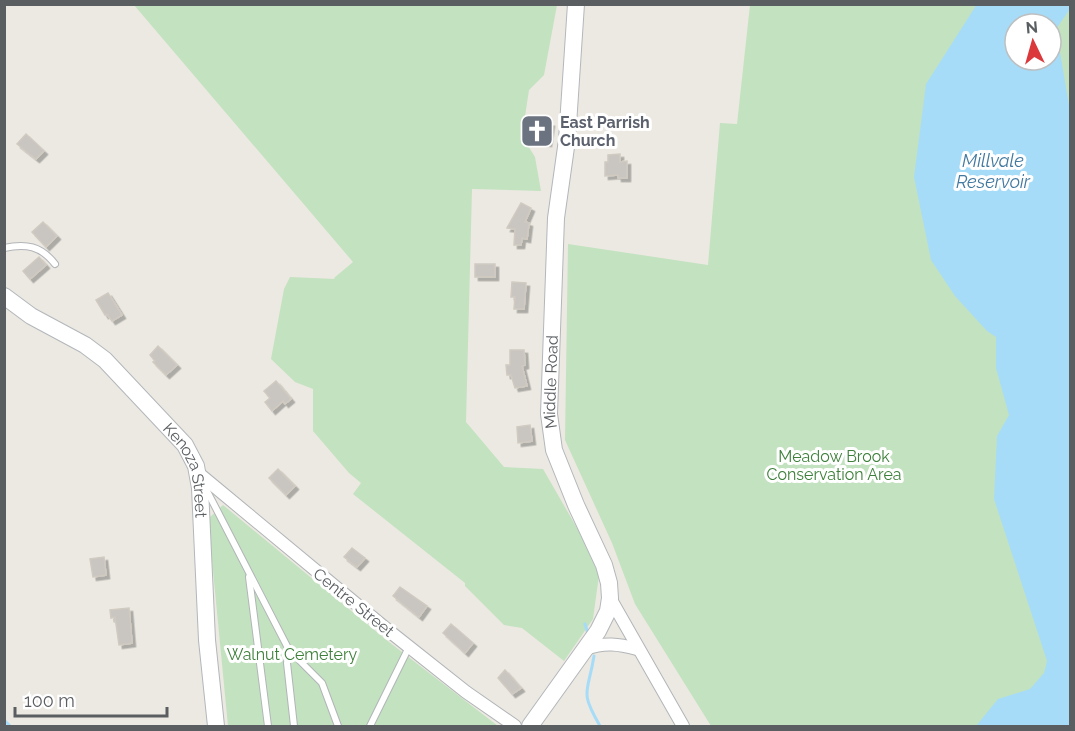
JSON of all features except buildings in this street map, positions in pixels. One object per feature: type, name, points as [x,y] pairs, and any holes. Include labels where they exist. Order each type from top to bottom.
[{"type":"street","name":"Middle Road","points":[[530,726],[604,621],[610,598],[604,565],[554,450],[549,414],[556,218],[567,140],[576,4]]},
{"type":"street","name":"Kenoza Street","points":[[4,296],[31,316],[85,345],[105,360],[191,454],[197,472],[207,640],[216,726]]},
{"type":"street","name":"Centre Street","points":[[197,472],[409,647],[466,692],[515,726]]},
{"type":"street","points":[[610,598],[637,649],[683,726]]},
{"type":"street","points":[[586,649],[596,645],[615,644],[637,649]]},
{"type":"lane","points":[[4,248],[15,246],[34,248],[46,253],[55,264]]},
{"type":"lane","points":[[197,472],[289,650],[322,683],[338,726]]},
{"type":"lane","points":[[248,570],[268,726]]},
{"type":"lane","points":[[370,726],[409,647]]},
{"type":"lane","points":[[289,650],[287,663],[294,726]]},
{"type":"green space","points":[[134,5],[557,5],[544,75],[529,90],[522,136],[535,157],[541,191],[472,189],[466,422],[504,467],[543,469],[600,568],[593,619],[564,661],[522,628],[504,625],[465,586],[465,583],[353,494],[361,483],[349,473],[313,431],[313,389],[295,382],[271,359],[284,289],[290,277],[335,279],[353,262]]},
{"type":"green space","name":"Meadow Brook Conservation Area","points":[[750,5],[1070,5],[1070,726],[711,726],[635,604],[612,543],[565,440],[568,244],[708,265],[720,123],[737,124]]},
{"type":"green space","name":"Walnut Cemetery","points":[[223,505],[389,642],[498,726],[228,726],[208,519]]},
{"type":"water","name":"Millvale Reservoir","points":[[977,4],[1070,5],[1063,19],[1063,12],[1003,12],[1003,72],[1063,72],[1063,70],[1070,111],[1070,726],[976,726],[998,699],[1030,689],[1044,673],[1047,661],[994,499],[997,436],[1009,415],[996,368],[996,337],[987,331],[955,296],[931,260],[914,177],[926,84]]},
{"type":"waterway","points":[[585,624],[588,634]]},
{"type":"waterway","points":[[594,656],[587,698],[600,726]]},
{"type":"waterway","points":[[4,720],[10,726]]},
{"type":"place","name":"East Parrish Church","points":[[537,131]]}]
